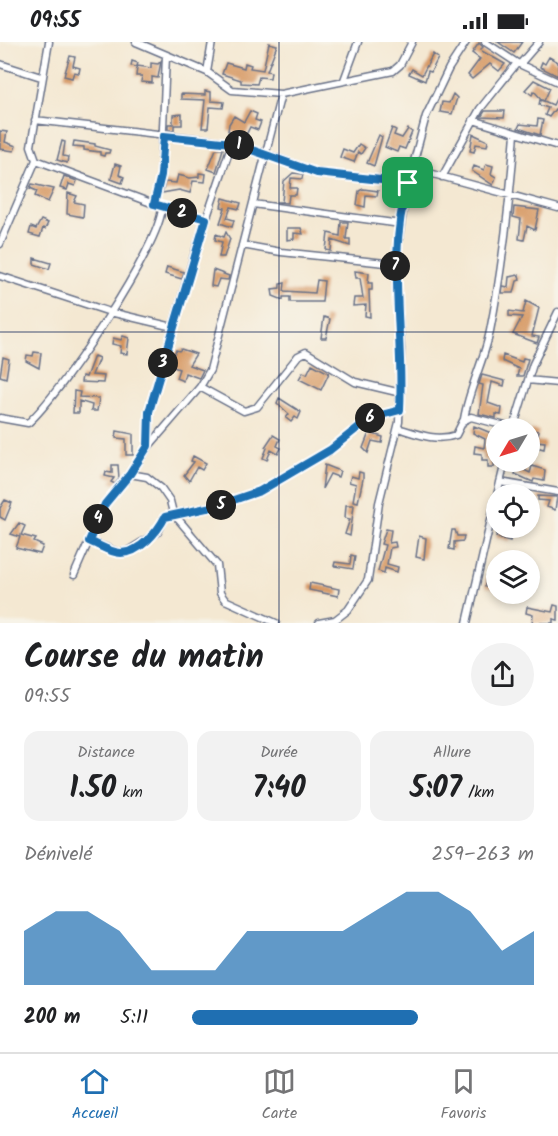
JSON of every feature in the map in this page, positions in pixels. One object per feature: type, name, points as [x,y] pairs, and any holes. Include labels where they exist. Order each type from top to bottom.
[{"type":"street","points":[[0,244],[36,159],[31,146],[41,77],[49,42]]},
{"type":"street","points":[[136,42],[207,72],[214,80],[232,90],[281,94],[393,71],[400,65],[412,42]]},
{"type":"street","points":[[207,72],[212,42]]},
{"type":"street","points":[[344,80],[358,42]]},
{"type":"street","points":[[319,623],[335,620],[348,610],[368,580],[379,503],[398,428],[400,410],[401,349],[395,264],[408,183],[426,116],[448,68],[466,42]]},
{"type":"street","points":[[485,42],[519,63],[558,82]]},
{"type":"street","points":[[442,177],[473,120],[539,42]]},
{"type":"street","points":[[154,204],[161,175],[166,56]]},
{"type":"street","points":[[0,64],[41,77]]},
{"type":"street","points":[[74,575],[105,504],[130,474],[148,446],[200,387],[210,369],[281,94]]},
{"type":"street","points":[[35,120],[232,143],[317,173],[408,183]]},
{"type":"street","points":[[473,120],[558,146]]},
{"type":"street","points":[[398,428],[428,438],[447,437],[458,433],[464,419],[467,399],[490,332],[510,194],[515,134]]},
{"type":"street","points":[[148,446],[149,412],[206,219],[232,143]]},
{"type":"street","points":[[36,159],[162,207],[206,219]]},
{"type":"street","points":[[411,168],[558,208]]},
{"type":"street","points":[[253,204],[401,224]]},
{"type":"street","points":[[0,418],[28,423],[63,384],[110,312],[158,228],[162,207]]},
{"type":"street","points":[[242,245],[281,252],[395,264]]},
{"type":"street","points":[[0,276],[110,312],[173,327]]},
{"type":"street","points":[[516,418],[528,380],[558,312]]},
{"type":"street","points":[[200,387],[244,411],[251,411],[270,392],[298,356],[306,352],[362,386],[401,393]]},
{"type":"street","points":[[528,380],[558,383]]},
{"type":"street","points":[[89,541],[120,553],[126,552],[158,532],[165,517],[173,513],[216,506],[260,491],[330,450],[370,418],[400,410]]},
{"type":"street","points":[[464,419],[471,417],[486,421]]},
{"type":"street","points":[[502,472],[500,482],[558,492]]},
{"type":"street","points":[[130,474],[152,479],[170,501],[173,513],[217,565],[220,593],[225,600],[276,623]]},
{"type":"street","points":[[467,623],[487,538]]},
{"type":"building","points":[[498,42],[522,42],[514,53]]},
{"type":"building","points":[[269,43],[277,45],[267,71],[271,72],[270,78],[259,77],[257,84],[241,83],[241,80],[222,74],[226,63],[244,68],[245,63],[251,65],[250,68],[263,70]]},
{"type":"building","points":[[479,43],[483,47],[480,50],[505,64],[499,71],[490,64],[472,79],[468,75],[480,59],[472,53]]},
{"type":"building","points":[[433,54],[438,58],[431,72],[428,71],[425,81],[409,74],[412,69],[422,75]]},
{"type":"building","points":[[70,56],[75,57],[73,66],[80,68],[79,73],[74,72],[72,78],[64,76]]},
{"type":"building","points":[[549,57],[558,62],[558,76],[540,67],[542,62],[545,64]]},
{"type":"building","points":[[132,61],[138,63],[137,66],[151,68],[151,63],[158,64],[161,61],[158,78],[152,77],[152,83],[141,82],[142,76],[136,76],[137,67],[131,66]]},
{"type":"building","points":[[534,80],[550,88],[544,101],[553,105],[558,95],[558,111],[555,109],[549,117],[545,115],[548,108],[539,105],[540,100],[543,101],[534,91],[532,95],[525,90]]},
{"type":"building","points":[[205,91],[211,92],[211,101],[224,102],[223,108],[210,107],[208,128],[202,128],[205,100],[181,99],[181,94],[205,95]]},
{"type":"building","points":[[453,94],[457,98],[452,114],[440,112],[442,102],[449,103]]},
{"type":"building","points":[[250,111],[257,114],[255,120],[261,122],[258,130],[250,127],[243,141],[238,138],[240,133],[228,131],[229,124],[234,116],[244,122]]},
{"type":"building","points":[[485,111],[505,111],[504,118],[481,117]]},
{"type":"building","points":[[182,114],[182,125],[174,125],[174,130],[168,130],[168,124],[173,124],[173,115]]},
{"type":"building","points":[[538,119],[543,120],[540,135],[518,128],[520,124],[537,126]]},
{"type":"building","points":[[392,128],[396,130],[394,135],[402,138],[408,129],[412,132],[405,149],[399,147],[397,152],[385,147]]},
{"type":"building","points":[[0,131],[7,132],[5,142],[16,146],[14,151],[0,149]]},
{"type":"building","points":[[473,134],[488,141],[487,146],[476,144],[474,152],[470,151]]},
{"type":"building","points":[[379,135],[382,137],[374,166],[367,163]]},
{"type":"building","points":[[62,141],[65,142],[63,156],[68,157],[67,163],[57,160]]},
{"type":"building","points":[[74,141],[95,144],[95,146],[110,150],[104,156],[100,155],[100,152],[73,146]]},
{"type":"building","points":[[359,144],[365,148],[361,154],[358,152],[354,162],[340,157],[343,149],[353,153]]},
{"type":"building","points":[[216,149],[223,149],[216,172],[208,169]]},
{"type":"building","points":[[115,164],[121,166],[119,175],[124,177],[122,183],[111,179]]},
{"type":"building","points":[[486,164],[493,166],[491,174],[496,177],[493,185],[472,171],[474,166],[484,170]]},
{"type":"building","points":[[199,173],[206,174],[205,182],[193,181],[190,193],[179,190],[162,193],[165,182],[176,183],[178,175],[190,178],[199,177]]},
{"type":"building","points":[[293,173],[303,174],[302,179],[291,178],[290,188],[297,188],[296,195],[289,195],[288,203],[276,202],[282,202],[284,181]]},
{"type":"building","points":[[64,176],[77,181],[75,186],[69,184],[67,190],[60,188]]},
{"type":"building","points":[[32,184],[54,189],[48,202],[35,196],[37,191],[30,188]]},
{"type":"building","points":[[363,189],[378,191],[377,196],[366,195],[365,207],[357,205],[359,191]]},
{"type":"building","points":[[68,193],[77,196],[74,202],[84,204],[83,217],[67,214]]},
{"type":"building","points":[[223,198],[241,203],[239,209],[231,207],[227,218],[234,220],[232,227],[220,223],[225,208],[221,207]]},
{"type":"building","points":[[514,207],[539,210],[535,230],[527,226],[524,240],[519,239],[521,219],[513,217]]},
{"type":"building","points":[[41,220],[48,223],[45,229],[43,228],[40,237],[29,234],[31,227],[36,229]]},
{"type":"building","points":[[341,222],[348,222],[346,239],[350,239],[350,246],[332,240],[331,251],[326,250],[328,233],[340,236]]},
{"type":"building","points":[[287,228],[301,228],[303,234],[294,233],[294,239],[287,240]]},
{"type":"building","points":[[226,232],[230,239],[224,257],[219,257],[222,242],[215,240],[216,234],[224,237]]},
{"type":"building","points":[[34,258],[51,263],[49,269],[34,264]]},
{"type":"building","points":[[167,267],[184,272],[182,279],[165,274]]},
{"type":"building","points":[[213,270],[229,276],[228,280],[219,279],[216,287],[211,286]]},
{"type":"building","points":[[355,271],[369,273],[368,283],[372,283],[372,290],[369,290],[370,317],[365,316],[366,305],[353,306],[354,298],[363,298],[360,278],[356,278]]},
{"type":"building","points":[[519,275],[520,280],[517,281],[514,293],[502,293],[503,286],[508,287],[509,277]]},
{"type":"building","points":[[317,280],[324,281],[322,302],[290,302],[290,297],[283,297],[283,300],[273,296],[272,289],[280,288],[280,284],[285,283],[284,291],[315,293]]},
{"type":"building","points":[[526,301],[539,308],[532,336],[539,337],[537,343],[513,334],[522,317],[509,316],[509,311],[523,313]]},
{"type":"building","points":[[324,317],[330,319],[326,338],[321,338]]},
{"type":"building","points":[[123,336],[129,338],[127,354],[120,353],[121,346],[112,344],[113,338],[121,340]]},
{"type":"building","points":[[181,349],[196,354],[189,365],[203,370],[199,378],[185,373],[183,381],[176,378],[179,369],[168,365],[176,350]]},
{"type":"building","points":[[34,352],[41,353],[39,368],[26,361],[27,355],[33,356]]},
{"type":"building","points":[[503,355],[522,362],[523,358],[528,359],[523,376],[517,376],[519,369],[502,361]]},
{"type":"building","points":[[94,356],[99,358],[92,375],[104,376],[103,383],[81,382],[82,376],[86,377]]},
{"type":"building","points":[[3,357],[9,359],[6,378],[0,376]]},
{"type":"building","points":[[312,364],[329,373],[321,390],[299,379],[303,372],[307,374]]},
{"type":"building","points":[[482,375],[505,381],[504,386],[492,382],[488,403],[502,408],[501,415],[496,414],[496,418],[479,414],[483,385],[479,384]]},
{"type":"building","points":[[74,391],[80,392],[79,397],[99,398],[97,411],[91,411],[92,405],[79,401],[79,413],[73,413]]},
{"type":"building","points":[[279,398],[301,412],[298,419],[295,417],[291,422],[286,418],[289,414],[277,403]]},
{"type":"building","points":[[474,426],[486,431],[486,460],[482,460],[482,454],[474,453],[475,446],[484,448],[485,439],[473,433]]},
{"type":"building","points":[[117,431],[133,434],[133,455],[126,455],[126,439],[116,438]]},
{"type":"building","points":[[369,433],[383,437],[382,443],[372,441],[368,453],[363,448]]},
{"type":"building","points":[[273,435],[280,439],[277,446],[281,448],[278,454],[271,450],[267,460],[263,458],[267,448],[265,447]]},
{"type":"building","points":[[540,441],[545,442],[544,449],[540,448]]},
{"type":"building","points":[[193,456],[206,463],[202,470],[197,467],[189,481],[184,475],[194,462],[191,461]]},
{"type":"building","points":[[112,465],[118,465],[119,479],[115,484],[111,482],[114,478],[105,476],[106,472],[112,473]]},
{"type":"building","points":[[325,465],[340,471],[338,477],[330,474],[322,489]]},
{"type":"building","points":[[540,468],[545,470],[544,481],[534,479],[533,482],[515,474],[516,472],[540,472]]},
{"type":"building","points":[[359,472],[363,473],[363,479],[358,502],[353,501],[356,484],[349,482],[351,476],[358,478]]},
{"type":"building","points":[[540,496],[557,497],[555,510],[547,507],[549,501],[540,500]]},
{"type":"building","points":[[5,500],[12,503],[5,520],[0,517],[0,508]]},
{"type":"building","points":[[346,505],[354,505],[350,536],[345,534],[350,519],[345,518]]},
{"type":"building","points":[[19,523],[25,526],[21,535],[36,539],[34,542],[43,546],[40,554],[16,548],[20,537],[11,534]]},
{"type":"building","points":[[386,529],[391,530],[389,543],[395,542],[396,547],[390,548],[387,564],[398,567],[397,572],[385,568],[384,573],[378,571],[385,545],[381,544]]},
{"type":"building","points":[[452,530],[455,530],[457,536],[464,536],[463,541],[454,542],[454,550],[449,549]]},
{"type":"building","points":[[419,536],[426,538],[424,559],[416,557]]},
{"type":"building","points":[[351,555],[355,556],[353,569],[334,566],[335,562],[350,564]]},
{"type":"building","points":[[310,583],[339,589],[338,596],[309,590]]},
{"type":"building","points":[[554,605],[558,606],[558,620],[553,619],[553,623],[532,623],[533,615],[526,613],[527,607],[552,612]]},
{"type":"route","points":[[164,136],[232,143],[317,173],[408,183],[395,264],[401,349],[400,410],[370,418],[330,450],[271,486],[216,506],[173,513],[165,517],[158,532],[131,550],[120,553],[89,541],[105,504],[140,461],[148,446],[149,412],[206,219],[154,204],[161,175],[164,136]]}]
